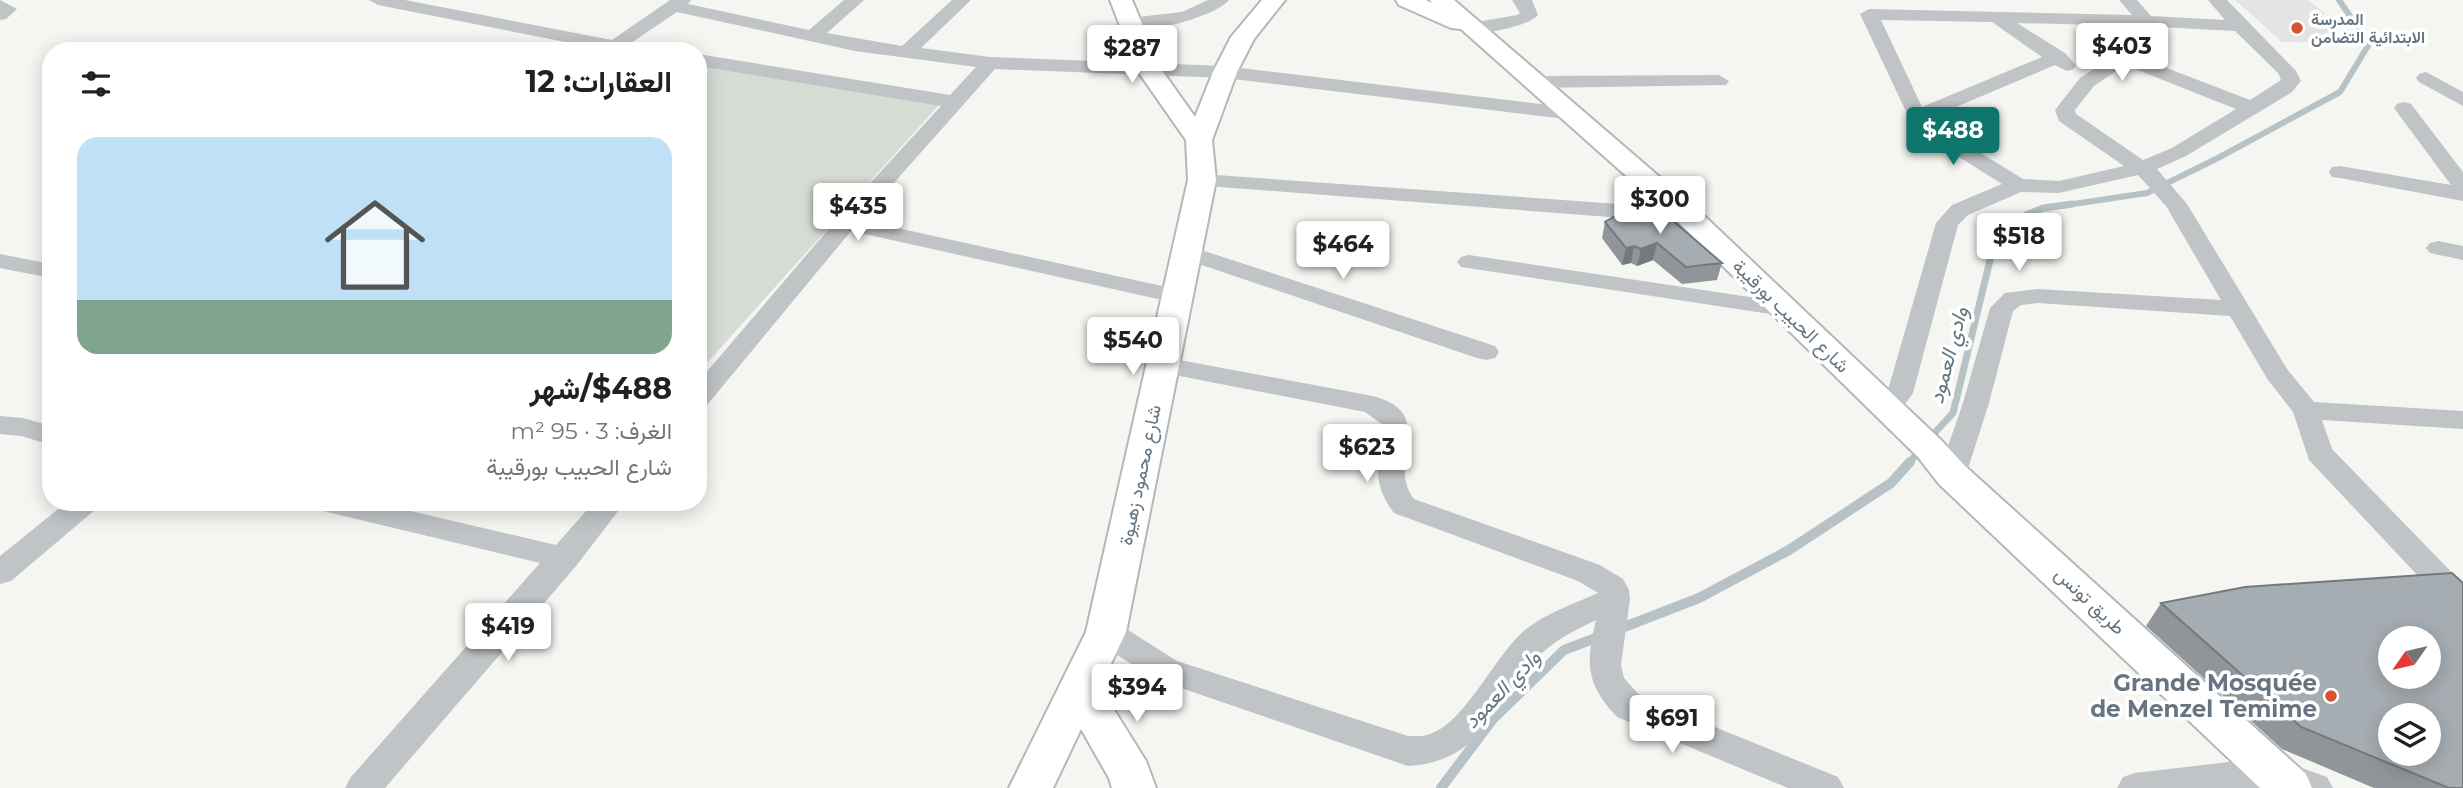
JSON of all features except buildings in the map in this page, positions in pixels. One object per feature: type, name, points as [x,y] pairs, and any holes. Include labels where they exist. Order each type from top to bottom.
[{"type":"main road","points":[[1121,0],[1149,70],[1199,140]]},
{"type":"main road","name":"شارع محمود زهيوة","points":[[1031,788],[1107,632],[1202,180],[1199,140],[1225,72],[1243,37],[1274,0]]},
{"type":"main road","name":"شارع الحبيب بورقيبة","points":[[1407,0],[1471,28]]},
{"type":"main road","name":"شارع الحبيب بورقيبة","points":[[1441,0],[1688,216],[1887,410]]},
{"type":"main road","name":"طريق تونس","points":[[1887,410],[2281,780]]},
{"type":"main road","points":[[1079,688],[1130,774],[1134,788]]},
{"type":"street","points":[[378,0],[582,42]]},
{"type":"street","points":[[814,35],[855,0]]},
{"type":"street","points":[[905,52],[962,0]]},
{"type":"street","points":[[1129,23],[1187,18],[1205,11],[1220,0]]},
{"type":"street","points":[[1471,28],[1522,20],[1529,15],[1527,4],[1521,0]]},
{"type":"street","points":[[1953,0],[1965,18]]},
{"type":"street","points":[[2045,0],[2062,20]]},
{"type":"street","points":[[2128,0],[2146,21],[2152,34],[2148,42],[2087,82],[2065,110],[2066,117],[2147,172],[2176,204],[2277,374],[2306,410],[2319,453],[2463,604]]},
{"type":"street","points":[[1865,7],[1917,116],[1936,134],[2018,185],[2033,188],[2059,187],[2147,172],[2285,88],[2291,81],[2286,71],[2217,0]]},
{"type":"street","points":[[620,42],[678,3],[814,35],[905,52],[989,63],[1225,72],[1574,114]]},
{"type":"street","points":[[0,5],[8,9],[0,15]]},
{"type":"street","points":[[1865,7],[1965,18],[2146,21],[2240,26]]},
{"type":"street","points":[[1999,19],[2057,57],[2087,82]]},
{"type":"street","points":[[1917,116],[2057,57]]},
{"type":"street","points":[[2124,58],[2252,108]]},
{"type":"street","points":[[707,61],[955,102]]},
{"type":"street","points":[[707,388],[846,223],[989,63]]},
{"type":"street","points":[[2427,78],[2463,100]]},
{"type":"street","points":[[1536,82],[1719,81]]},
{"type":"street","points":[[2404,108],[2463,187]]},
{"type":"street","points":[[2340,172],[2463,194]]},
{"type":"street","points":[[1202,180],[1688,216]]},
{"type":"street","points":[[1887,410],[1900,393],[1947,223],[1960,210],[2018,185]]},
{"type":"street","points":[[846,223],[1176,296]]},
{"type":"street","points":[[2438,248],[2463,253]]},
{"type":"street","points":[[1186,252],[1486,352]]},
{"type":"street","points":[[0,261],[42,269]]},
{"type":"street","points":[[1469,262],[1784,309]]},
{"type":"street","points":[[0,281],[24,266]]},
{"type":"street","points":[[1941,462],[1976,403],[1996,323],[2002,308],[2010,300],[2038,296],[2241,310]]},
{"type":"street","points":[[1163,365],[1381,408],[1394,419],[1396,425],[1390,474],[1392,493],[1404,506],[1602,579],[1612,587],[1614,603],[1603,664],[1608,685],[1629,707],[1826,788]]},
{"type":"street","points":[[2306,410],[2463,420]]},
{"type":"street","points":[[0,425],[23,427],[42,433]]},
{"type":"street","points":[[0,573],[75,511]]},
{"type":"street","points":[[365,511],[565,558]]},
{"type":"street","points":[[363,788],[604,511]]},
{"type":"street","points":[[1107,632],[1166,670],[1408,751],[1432,752],[1458,734],[1536,638],[1614,603]]},
{"type":"street","points":[[2135,788],[2281,780],[2315,788]]},
{"type":"shaded area","name":"المدرسة الابتدائية التضامن","points":[[2235,0],[2308,0],[2326,15],[2317,15],[2340,43],[2282,42]]},
{"type":"shaded area","points":[[707,61],[946,97],[707,363]]},
{"type":"waterway","name":"وادي العمود","points":[[2060,206],[2147,193],[2340,92],[2369,44],[2339,0]]},
{"type":"waterway","name":"وادي العمود","points":[[1929,439],[1953,413],[1998,227],[2043,208],[2072,204]]},
{"type":"waterway","name":"وادي العمود","points":[[1908,464],[1921,449]]},
{"type":"waterway","name":"وادي العمود","points":[[1619,629],[1699,598],[1789,550],[1891,483],[1910,462]]},
{"type":"waterway","name":"وادي العمود","points":[[1441,788],[1493,719],[1564,650],[1601,636]]},
{"type":"place","name":"المدرسة الابتدائية التضامن","points":[[2297,28]]},
{"type":"place","name":"Grande Mosquée de Menzel Temime","points":[[2331,696]]}]
